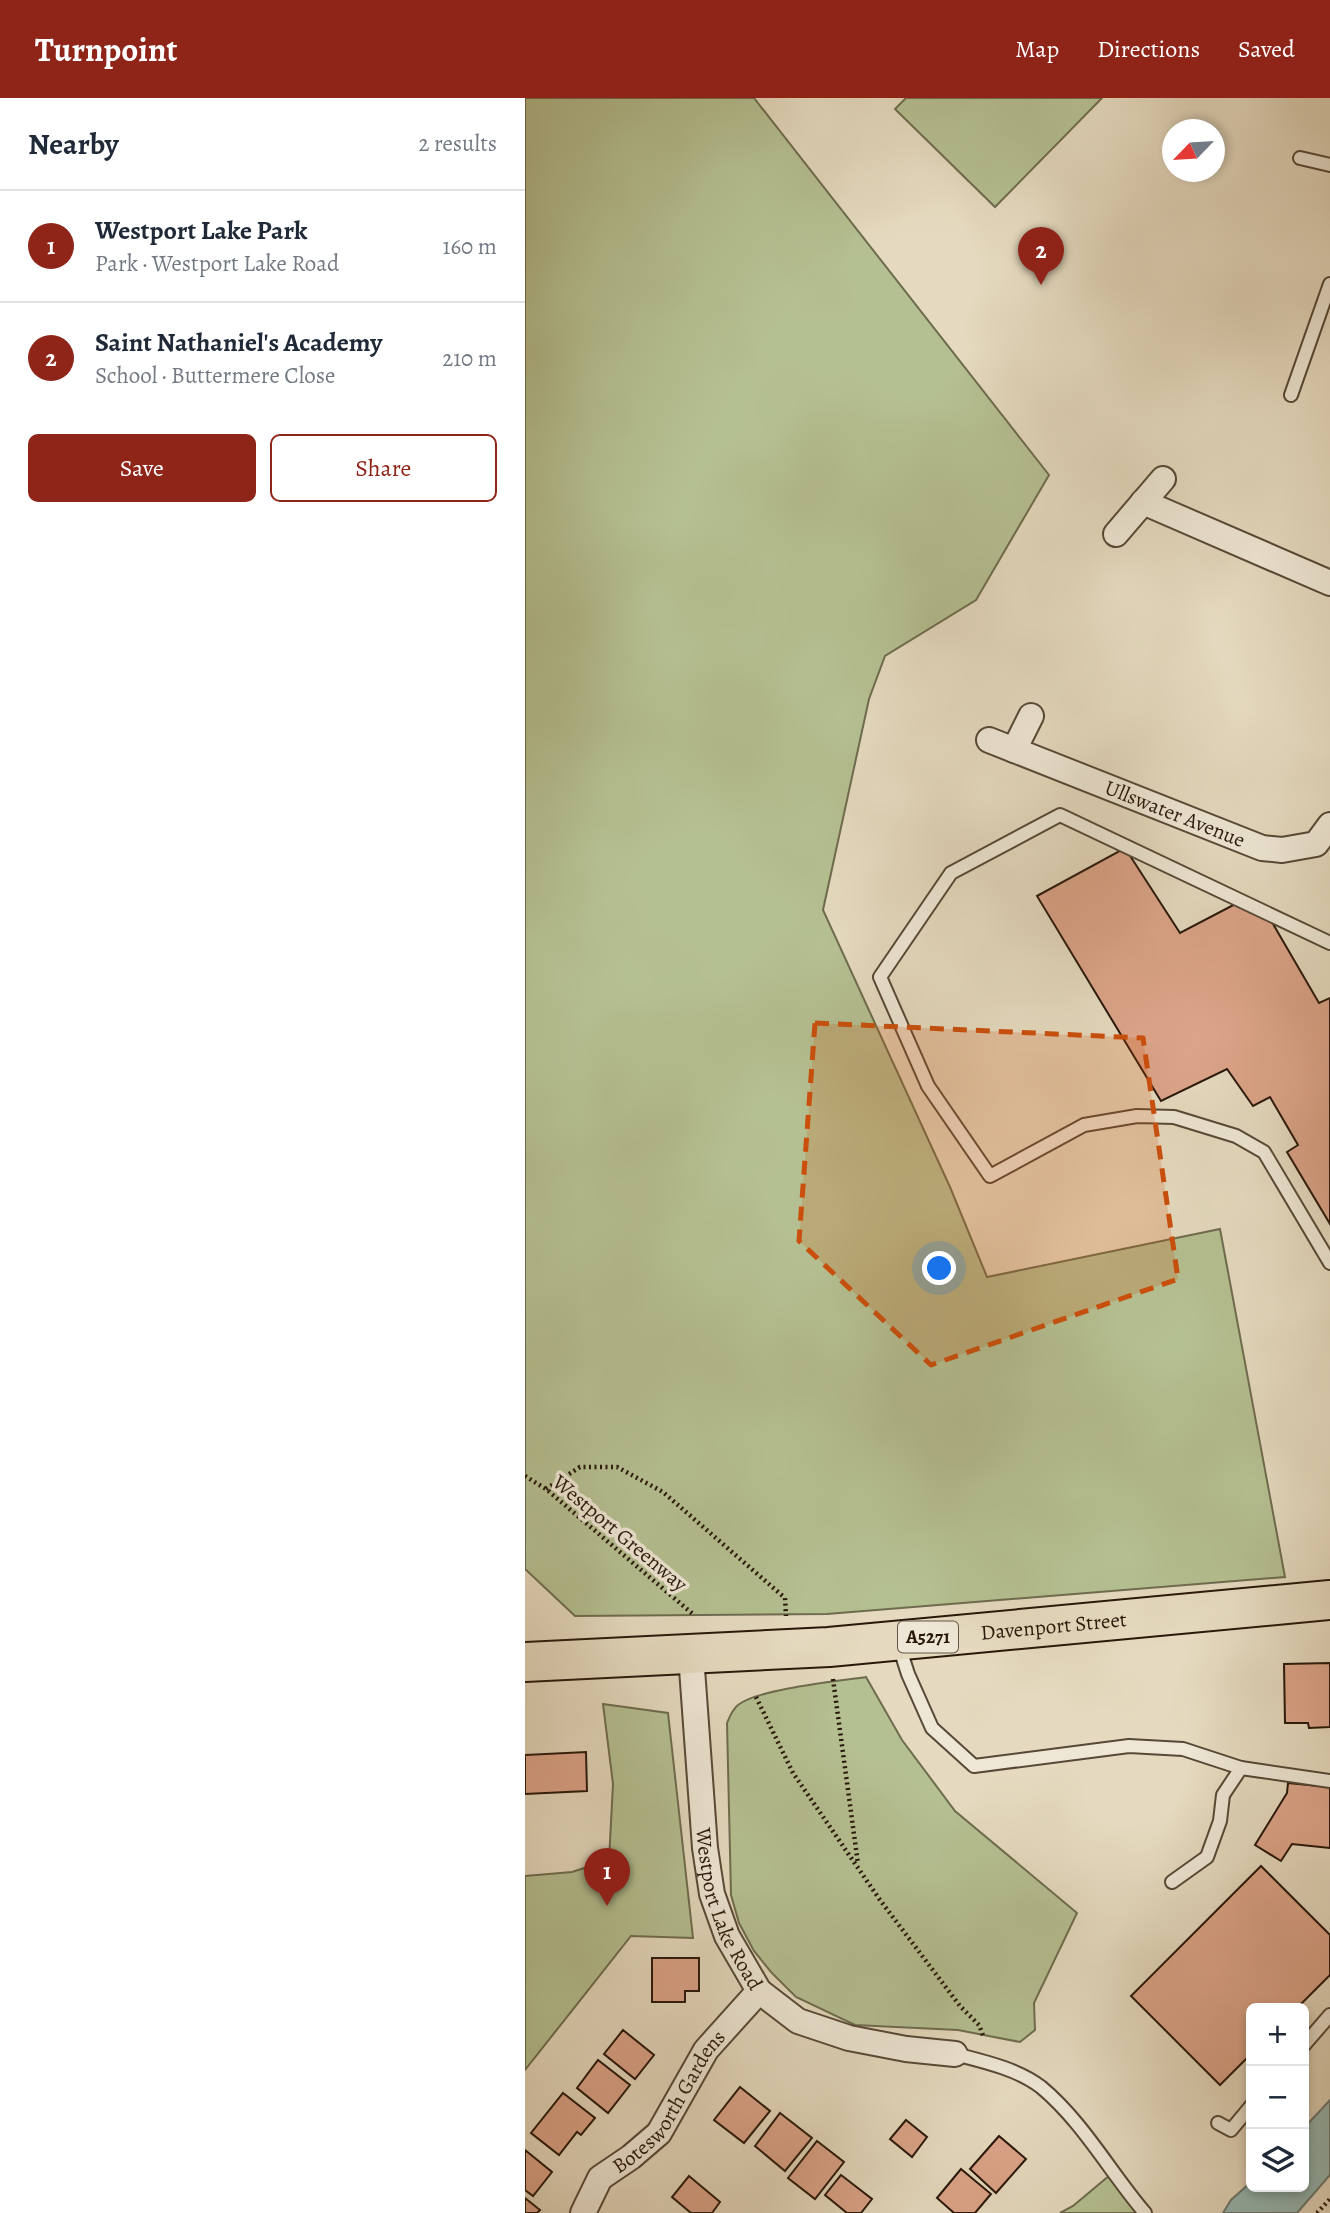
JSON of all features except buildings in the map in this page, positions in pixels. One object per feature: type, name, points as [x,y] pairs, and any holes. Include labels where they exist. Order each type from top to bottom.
[{"type":"main road","name":"Davenport Street","points":[[525,1662],[828,1647],[1330,1600]]},
{"type":"street","points":[[1116,534],[1163,479]]},
{"type":"street","points":[[1143,502],[1330,583]]},
{"type":"street","points":[[1014,750],[1031,716]]},
{"type":"street","name":"Ullswater Avenue","points":[[989,740],[1262,848],[1282,850],[1316,844],[1330,825]]},
{"type":"street","name":"Westport Lake Road","points":[[691,1655],[705,1848],[712,1894],[727,1936],[759,1991],[798,2021],[849,2038],[906,2049],[955,2054]]},
{"type":"street","name":"Botesworth Gardens","points":[[583,2213],[600,2178],[631,2157],[659,2133],[706,2050],[759,1991]]},
{"type":"lane","points":[[1300,158],[1330,165]]},
{"type":"lane","points":[[1291,395],[1330,284]]},
{"type":"lane","points":[[1330,943],[1060,815],[951,873],[880,977],[928,1086],[990,1176],[1084,1125],[1137,1116],[1174,1117],[1236,1136],[1264,1152],[1330,1263]]},
{"type":"lane","points":[[897,1640],[908,1674],[932,1728],[974,1766],[1129,1746],[1183,1749],[1241,1768],[1330,1781]]},
{"type":"lane","points":[[1173,1882],[1207,1857],[1220,1821],[1223,1795],[1241,1768]]},
{"type":"lane","points":[[1309,2039],[1330,2015]]},
{"type":"lane","points":[[955,2054],[996,2064],[1040,2086],[1087,2135],[1145,2213]]},
{"type":"lane","points":[[1218,2123],[1231,2130],[1246,2112]]},
{"type":"path","points":[[546,1489],[580,1467],[617,1467],[663,1492],[785,1598],[789,1648]]},
{"type":"path","name":"Westport Greenway","points":[[525,1476],[546,1489],[694,1615]]},
{"type":"path","points":[[828,1647],[858,1867]]},
{"type":"path","points":[[756,1697],[793,1773],[880,1900],[960,2006],[978,2025],[996,2064]]},
{"type":"path","points":[[1317,2213],[1330,2199]]},
{"type":"highlighted area","points":[[815,1023],[1143,1038],[1178,1279],[931,1365],[799,1241]]},
{"type":"green space","points":[[525,98],[754,98],[1049,475],[976,600],[885,656],[869,699],[823,910],[950,1187],[987,1277],[1220,1229],[1285,1577],[827,1614],[575,1616],[525,1569]]},
{"type":"green space","points":[[906,98],[1102,98],[995,207],[895,109]]},
{"type":"green space","points":[[866,1677],[902,1740],[955,1811],[1077,1913],[1034,2003],[1035,2030],[1020,2042],[958,2030],[855,2025],[796,1997],[754,1951],[739,1923],[731,1895],[727,1723],[731,1713],[748,1699],[763,1694]]},
{"type":"green space","points":[[603,1704],[668,1713],[693,1938],[631,1936],[525,2070],[525,1876],[572,1872],[609,1860],[613,1784]]},
{"type":"green space","points":[[1116,2170],[1145,2213],[1060,2213],[1073,2206]]},
{"type":"water","points":[[1330,2100],[1330,2175],[1297,2213],[1223,2213],[1231,2200],[1246,2186],[1246,2192],[1309,2192],[1309,2123]]},
{"type":"place","name":"Saint Nathaniel's Academy","points":[[1041,285]]},
{"type":"place","name":"Westport Lake Park","points":[[607,1906]]}]
